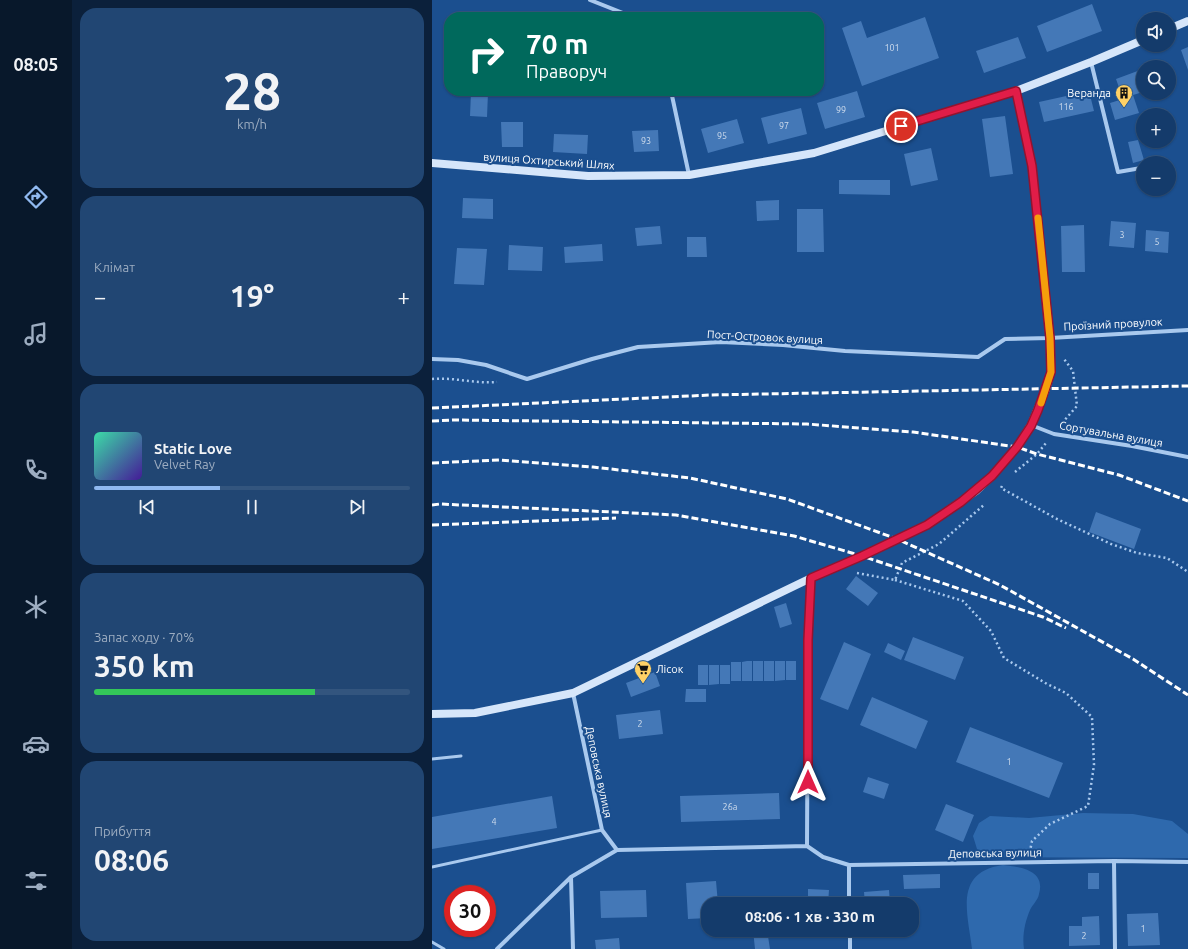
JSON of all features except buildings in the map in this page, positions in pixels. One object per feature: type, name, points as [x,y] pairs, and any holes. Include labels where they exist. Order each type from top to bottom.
[{"type":"street","points":[[590,0],[620,12]]},
{"type":"street","points":[[1176,26],[1188,21]]},
{"type":"street","name":"вулиця Охтирський Шлях","points":[[432,163],[588,176],[689,175],[814,153],[1016,91],[1136,43]]},
{"type":"street","points":[[1091,62],[1118,172],[1136,169]]},
{"type":"street","name":"Проїзний провулок","points":[[1016,91],[1032,166],[1050,338],[1188,330]]},
{"type":"street","points":[[672,96],[689,175]]},
{"type":"street","points":[[432,714],[475,713],[573,693],[811,578],[927,525],[961,502],[992,476],[1017,447],[1031,426],[1051,372],[1050,338]]},
{"type":"street","name":"Пост-Островок вулиця","points":[[432,359],[458,360],[486,365],[527,379],[592,359],[638,347],[721,342],[783,344],[845,351],[978,357],[1005,340],[1050,338]]},
{"type":"street","name":"Сортувальна вулиця","points":[[1031,426],[1054,434],[1132,446],[1188,457]]},
{"type":"street","points":[[497,949],[571,877],[617,850],[807,846],[808,640],[811,578]]},
{"type":"street","name":"Деповська вулиця","points":[[573,693],[602,830],[617,850]]},
{"type":"street","name":"Деповська вулиця","points":[[807,846],[823,857],[849,865],[1114,860],[1188,862]]},
{"type":"street","points":[[1114,860],[1115,949]]},
{"type":"street","points":[[849,865],[849,897]]},
{"type":"street","points":[[571,877],[573,949]]},
{"type":"street","points":[[850,937],[850,949]]},
{"type":"lane","points":[[432,759],[461,756]]},
{"type":"lane","points":[[432,867],[602,830]]},
{"type":"lane","points":[[432,942],[444,949]]},
{"type":"path","points":[[1010,476],[1037,454],[1077,406],[1073,371],[1050,338]]},
{"type":"path","points":[[432,379],[443,378],[487,382],[500,381]]},
{"type":"path","points":[[996,493],[1003,484]]},
{"type":"path","points":[[1001,488],[1057,519],[1111,544],[1137,553],[1167,558],[1188,572]]},
{"type":"path","points":[[895,580],[902,563],[938,544],[987,501]]},
{"type":"path","points":[[856,573],[895,580],[963,601],[991,631],[1004,658],[1047,684],[1066,693],[1092,717],[1094,765],[1088,806],[1050,824],[1032,841],[1027,862]]},
{"type":"shaded area","points":[[1083,813],[1133,814],[1172,821],[1188,834],[1188,858],[987,857],[977,849],[973,836],[979,823],[990,816],[1029,818]]},
{"type":"shaded area","points":[[1003,865],[1030,871],[1039,880],[1040,886],[1037,900],[1030,910],[1025,924],[1023,939],[1024,949],[972,949],[967,909],[967,896],[970,885],[976,876],[987,869]]},
{"type":"railway","points":[[432,408],[711,395],[1188,386]]},
{"type":"railway","points":[[432,421],[807,424],[913,432],[1017,447],[1037,454],[1119,475],[1188,501]]},
{"type":"railway","points":[[432,463],[499,460],[593,467],[690,478],[787,499],[897,539],[1000,585],[1133,659],[1188,695]]},
{"type":"railway","points":[[432,505],[440,504],[676,515],[794,536],[862,556],[1043,617],[1066,628]]},
{"type":"railway","points":[[432,525],[616,518]]},
{"type":"slow traffic","points":[[1038,218],[1050,338],[1051,372],[1041,403]]},
{"type":"place","name":"Веранда","points":[[1124,108]]},
{"type":"place","name":"Лісок","points":[[643,684]]},
{"type":"route","points":[[808,782],[808,640],[811,578],[927,525],[976,491],[992,476],[1017,447],[1031,426],[1051,372],[1050,338],[1032,166],[1016,91],[901,126]]}]
